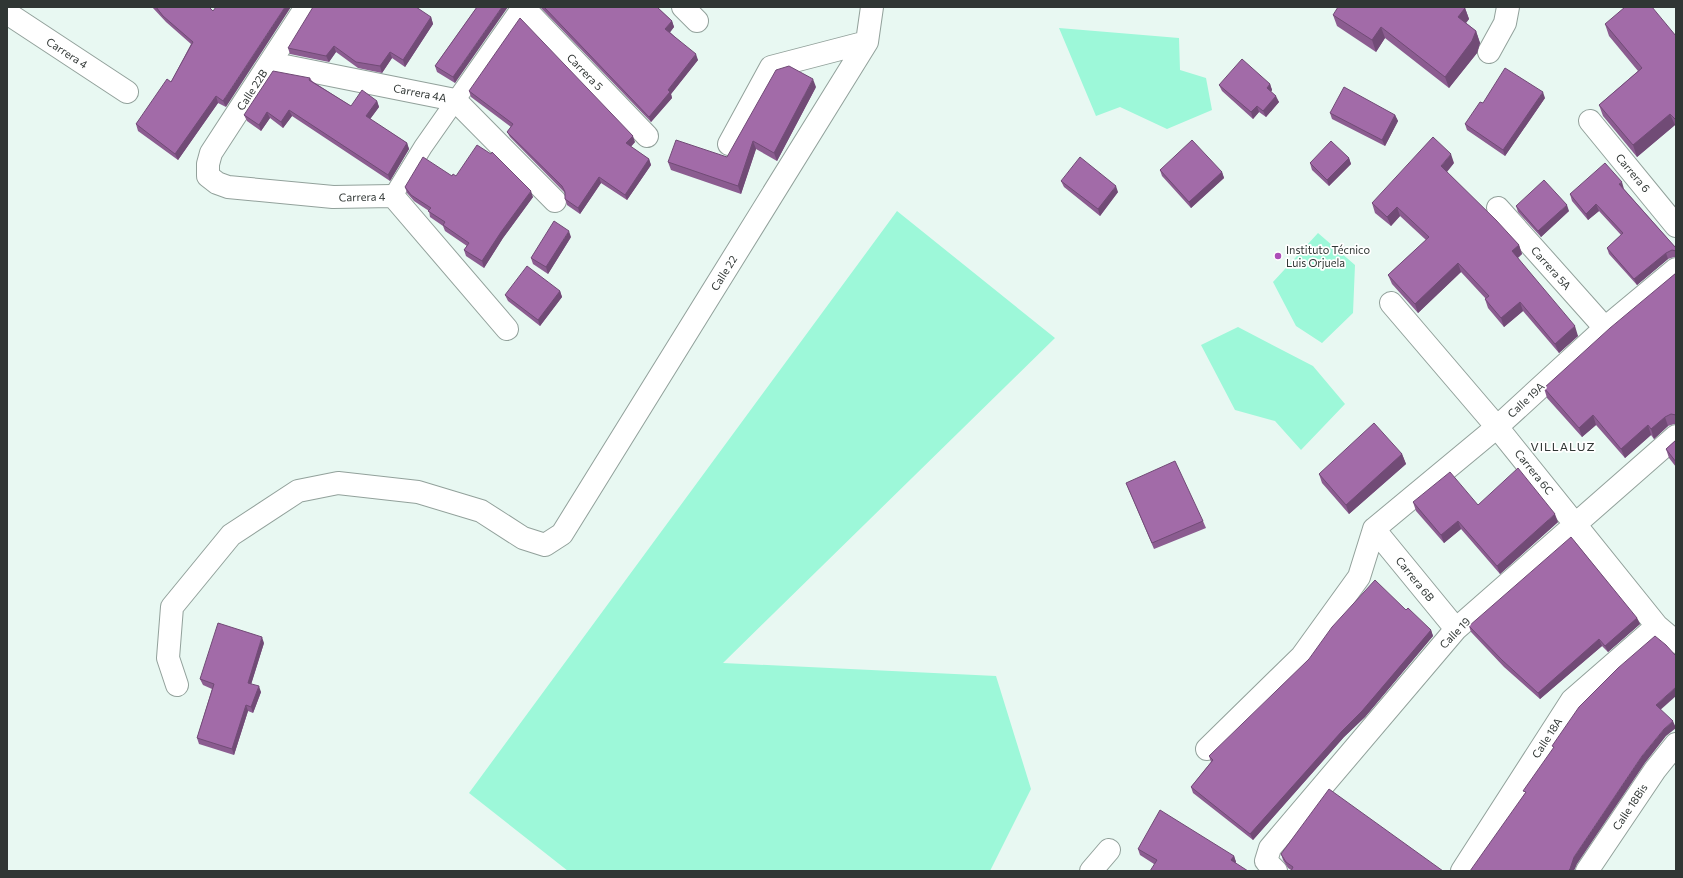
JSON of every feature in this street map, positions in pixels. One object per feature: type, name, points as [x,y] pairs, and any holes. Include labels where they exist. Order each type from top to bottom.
[{"type":"street","name":"Calle 22B","points":[[208,176],[208,164],[211,153],[306,7]]},
{"type":"street","points":[[393,196],[423,147],[455,100],[522,7]]},
{"type":"street","name":"Carrera 5","points":[[522,7],[647,136]]},
{"type":"street","name":"Calle 22","points":[[177,685],[168,658],[172,607],[231,535],[298,491],[338,483],[418,492],[481,511],[523,538],[545,545],[562,534],[867,42],[872,7]]},
{"type":"street","points":[[1489,52],[1505,24],[1508,7]]},
{"type":"street","name":"Carrera 4","points":[[7,13],[127,92]]},
{"type":"street","points":[[729,144],[771,67],[867,42]]},
{"type":"street","name":"Carrera 4A","points":[[270,63],[455,100],[555,201]]},
{"type":"street","name":"Carrera 6","points":[[1590,121],[1676,226]]},
{"type":"street","name":"Carrera 4","points":[[208,176],[217,183],[228,187],[333,197],[393,196],[507,329]]},
{"type":"street","name":"Carrera 5A","points":[[1498,208],[1605,328]]},
{"type":"street","name":"Calle 19A","points":[[1374,529],[1497,427],[1605,328],[1676,269]]},
{"type":"street","name":"Carrera 6C","points":[[1391,303],[1497,427],[1657,626],[1676,642]]},
{"type":"street","name":"Calle 19","points":[[1271,866],[1270,848],[1456,629],[1676,436]]},
{"type":"street","points":[[1208,749],[1302,656],[1359,577],[1374,529]]},
{"type":"street","name":"Carrera 6B","points":[[1374,529],[1456,629]]},
{"type":"street","name":"Calle 18A","points":[[1462,871],[1572,700],[1657,626]]},
{"type":"street","name":"Calle 18Bis","points":[[1587,871],[1655,770],[1676,744]]},
{"type":"street","points":[[1091,871],[1109,850]]},
{"type":"green space","points":[[1059,28],[1179,38],[1180,70],[1206,78],[1212,110],[1167,129],[1120,107],[1096,116]]},
{"type":"green space","points":[[897,211],[1055,338],[723,663],[996,676],[1031,789],[990,871],[568,871],[469,793]]},
{"type":"green space","points":[[1318,233],[1355,265],[1353,313],[1322,343],[1296,326],[1273,282]]},
{"type":"green space","points":[[1238,327],[1313,366],[1345,404],[1301,450],[1275,421],[1235,410],[1201,345]]},
{"type":"building","points":[[156,7],[209,7],[213,11],[216,7],[285,7],[223,101],[216,96],[175,154],[136,124],[167,79],[171,82],[193,42],[163,16]]},
{"type":"building","points":[[313,7],[416,7],[431,17],[403,60],[390,52],[380,66],[356,62],[334,46],[326,56],[288,48]]},
{"type":"building","points":[[477,7],[502,7],[453,77],[435,66]]},
{"type":"building","points":[[544,7],[657,7],[672,21],[665,29],[696,54],[668,90],[670,92],[649,117]]},
{"type":"building","points":[[1338,7],[1464,7],[1465,8],[1458,17],[1476,31],[1472,41],[1445,77],[1381,27],[1372,40],[1333,15]]},
{"type":"building","points":[[1625,7],[1652,7],[1676,36],[1676,120],[1670,114],[1633,145],[1599,105],[1642,68],[1605,24]]},
{"type":"building","points":[[520,18],[633,136],[626,143],[649,159],[625,195],[599,177],[578,208],[565,199],[565,192],[562,186],[507,132],[513,124],[469,91]]},
{"type":"building","points":[[1242,59],[1270,84],[1267,88],[1276,96],[1263,111],[1257,106],[1251,112],[1219,85]]},
{"type":"building","points":[[789,66],[813,79],[774,153],[753,141],[738,186],[668,162],[676,140],[727,157],[776,70]]},
{"type":"building","points":[[1505,68],[1543,92],[1503,150],[1465,124],[1480,102],[1483,103]]},
{"type":"building","points":[[273,71],[310,78],[309,80],[351,106],[362,90],[377,101],[366,116],[407,143],[388,175],[289,110],[281,122],[267,112],[259,125],[244,115]]},
{"type":"building","points":[[1344,87],[1395,115],[1382,140],[1330,113]]},
{"type":"building","points":[[1433,137],[1451,154],[1441,166],[1519,245],[1512,251],[1575,326],[1555,344],[1520,302],[1501,318],[1485,299],[1489,296],[1458,263],[1415,304],[1388,275],[1429,237],[1397,207],[1387,217],[1372,203]]},
{"type":"building","points":[[1192,140],[1222,172],[1189,202],[1160,170]]},
{"type":"building","points":[[1331,141],[1349,158],[1327,180],[1310,163]]},
{"type":"building","points":[[477,145],[491,154],[492,152],[531,191],[482,261],[464,250],[469,243],[443,225],[445,222],[428,211],[431,208],[411,195],[405,187],[423,157],[452,176],[453,174],[456,176]]},
{"type":"building","points":[[1080,157],[1116,186],[1098,209],[1061,181]]},
{"type":"building","points":[[1605,163],[1622,182],[1619,184],[1676,248],[1676,251],[1672,250],[1666,253],[1634,279],[1607,248],[1623,233],[1596,204],[1586,214],[1570,194]]},
{"type":"building","points":[[1544,180],[1567,205],[1538,231],[1516,206]]},
{"type":"building","points":[[554,221],[569,231],[546,267],[531,258]]},
{"type":"building","points":[[527,266],[560,291],[538,320],[505,295]]},
{"type":"building","points":[[1676,273],[1676,415],[1671,414],[1665,417],[1651,429],[1648,425],[1621,449],[1593,415],[1579,428],[1544,388],[1610,328]]},
{"type":"building","points":[[1374,423],[1402,454],[1346,505],[1319,474]]},
{"type":"building","points":[[1676,440],[1676,462],[1666,449]]},
{"type":"building","points":[[1175,461],[1203,521],[1152,543],[1126,483]]},
{"type":"building","points":[[1518,468],[1555,514],[1497,566],[1458,521],[1441,535],[1413,502],[1450,472],[1478,505]]},
{"type":"building","points":[[1571,537],[1637,618],[1605,646],[1599,639],[1538,693],[1502,660],[1469,626]]},
{"type":"building","points":[[1375,580],[1406,610],[1408,608],[1431,630],[1362,711],[1342,731],[1250,834],[1191,787],[1213,760],[1209,756],[1309,659],[1332,627]]},
{"type":"building","points":[[218,623],[262,637],[248,683],[259,686],[251,707],[246,705],[232,749],[197,738],[214,684],[200,679]]},
{"type":"building","points":[[1655,636],[1676,656],[1676,687],[1656,705],[1673,721],[1664,729],[1642,756],[1574,857],[1570,869],[1568,871],[1470,871],[1526,792],[1523,791],[1554,747],[1552,746],[1579,707],[1618,668]]},
{"type":"building","points":[[1329,789],[1443,871],[1291,871],[1293,867],[1286,862],[1281,854]]},
{"type":"building","points":[[1160,810],[1234,856],[1231,860],[1248,871],[1150,871],[1157,860],[1138,849]]},
{"type":"place","name":"Instituto Técnico Luis Orjuela","points":[[1278,256]]},
{"type":"district","name":"VILLALUZ","points":[[1563,447]]}]
